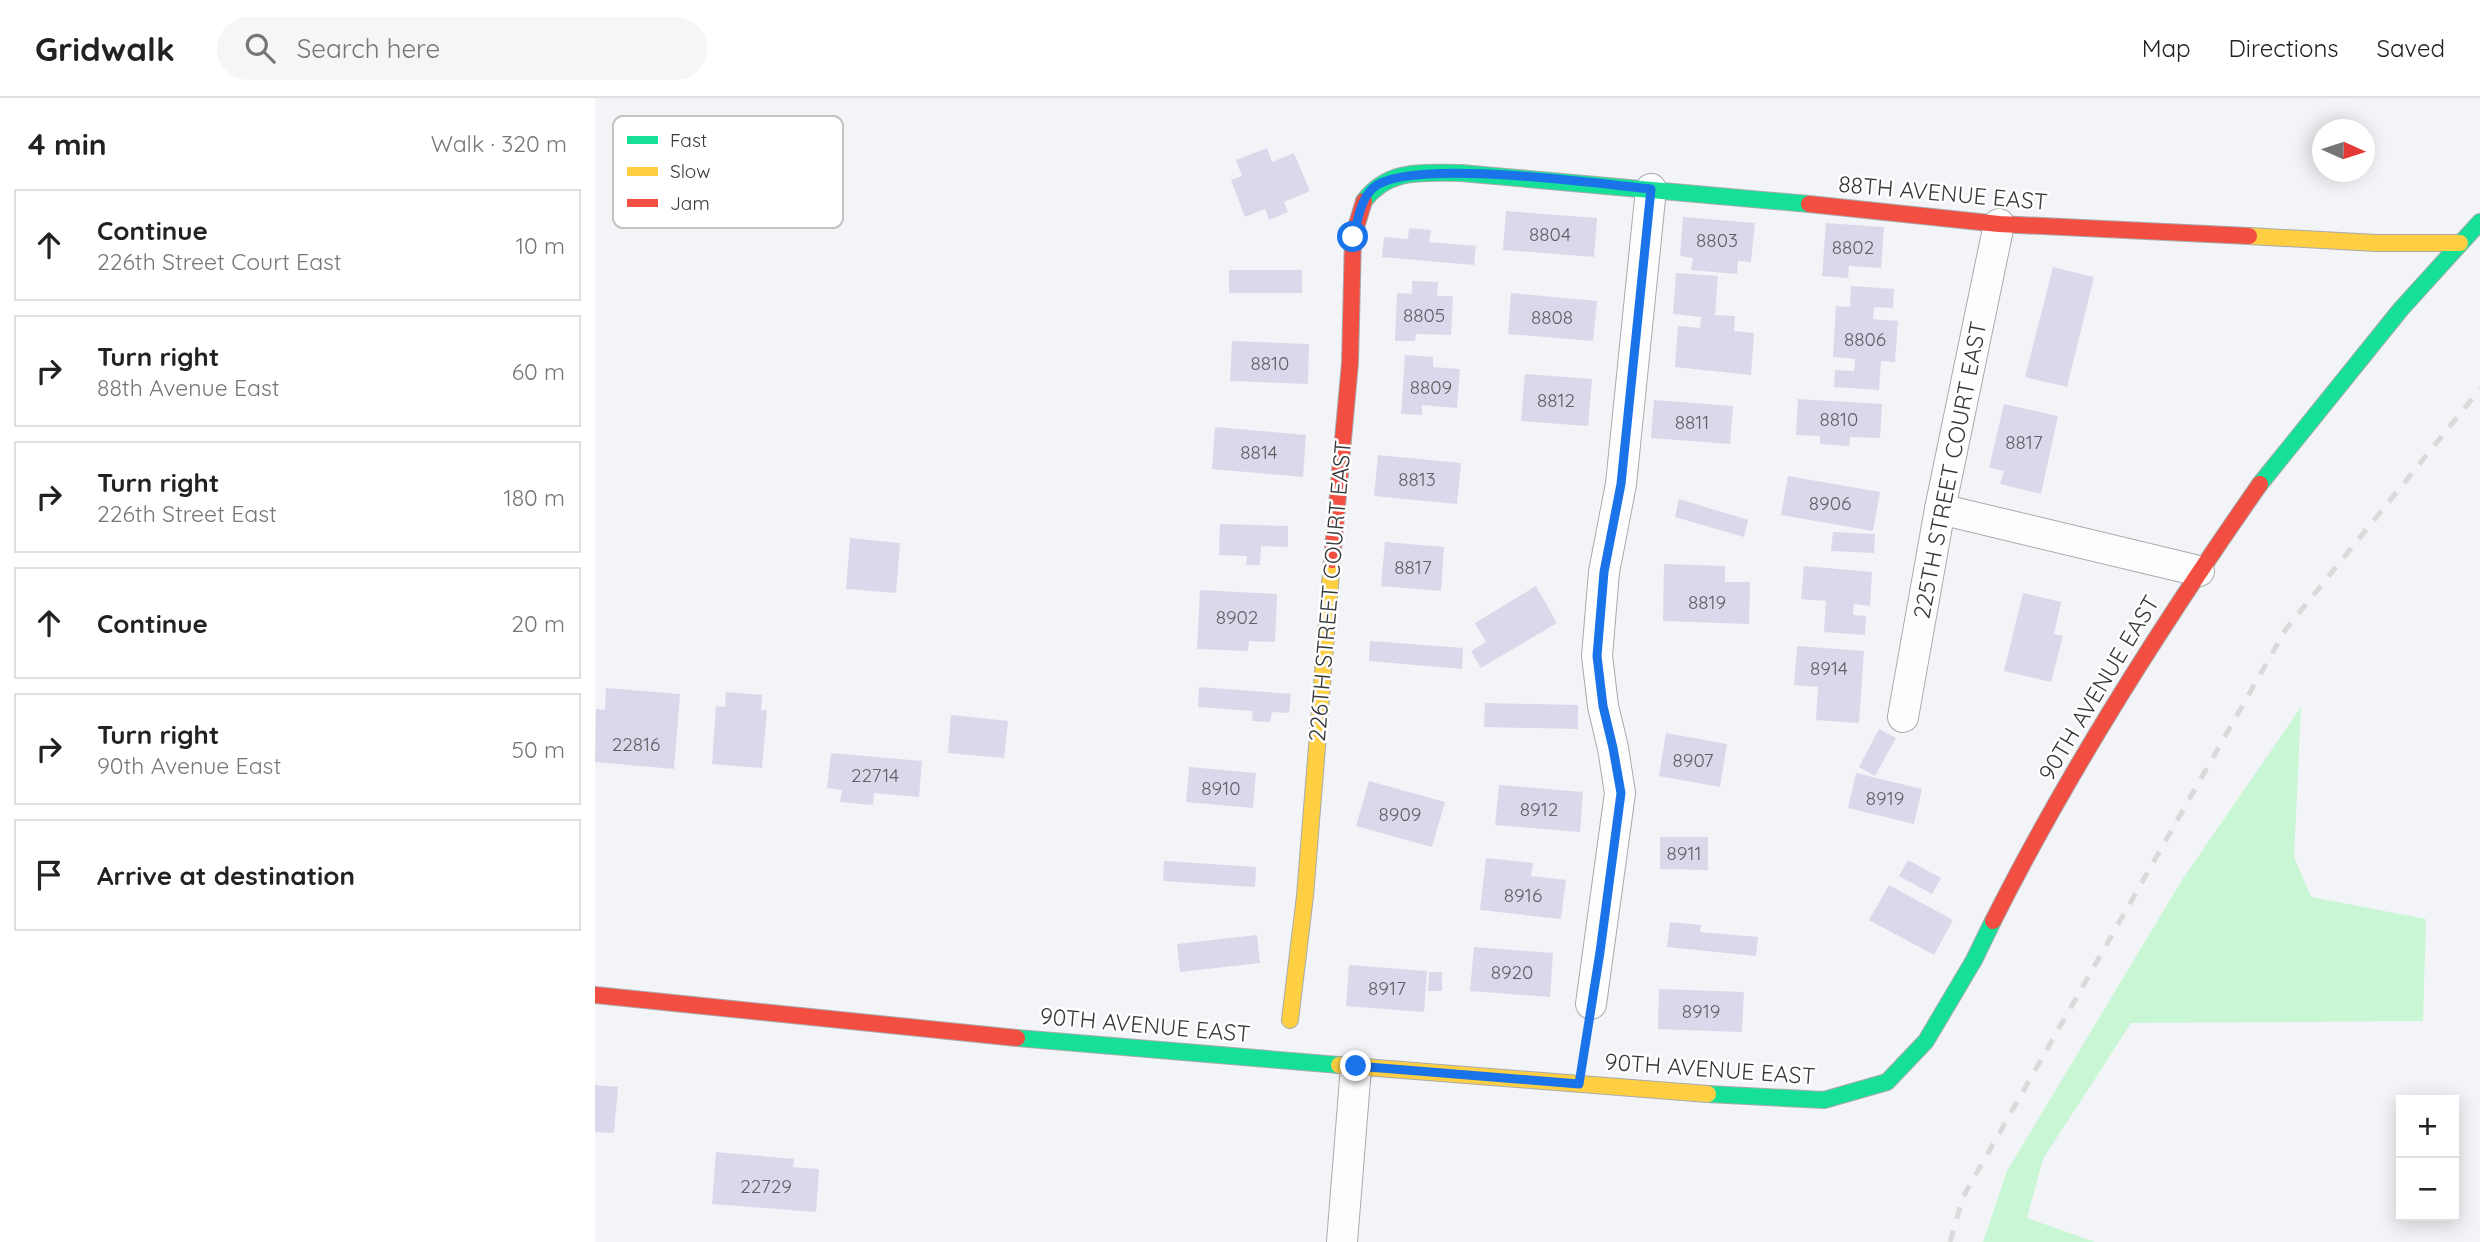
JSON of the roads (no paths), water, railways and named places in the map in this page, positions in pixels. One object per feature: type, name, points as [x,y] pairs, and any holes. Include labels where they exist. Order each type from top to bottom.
[{"type":"street","name":"88TH AVENUE EAST","points":[[1393,178],[1416,173],[1461,173],[1860,208],[1999,224],[2376,243],[2460,243]]},
{"type":"street","name":"226TH STREET COURT EAST","points":[[1290,1020],[1305,897],[1324,642],[1350,363],[1353,237],[1362,204],[1374,187],[1393,178]]},
{"type":"street","points":[[1591,1003],[1621,793],[1603,706],[1597,656],[1604,572],[1621,484],[1651,189]]},
{"type":"street","points":[[2460,243],[2480,222]]},
{"type":"street","name":"225TH STREET COURT EAST","points":[[1903,716],[1940,509],[1999,224]]},
{"type":"street","name":"90TH AVENUE EAST","points":[[595,995],[904,1026],[1579,1084],[1824,1100],[1887,1082],[1926,1041],[1974,960],[2039,832],[2138,665],[2199,571],[2261,482],[2315,414],[2401,309],[2460,243]]},
{"type":"street","points":[[1940,509],[2199,571]]},
{"type":"street","points":[[1342,1242],[1356,1066]]},
{"type":"railway","points":[[1950,1242],[1963,1197],[2286,629],[2480,389]]}]
